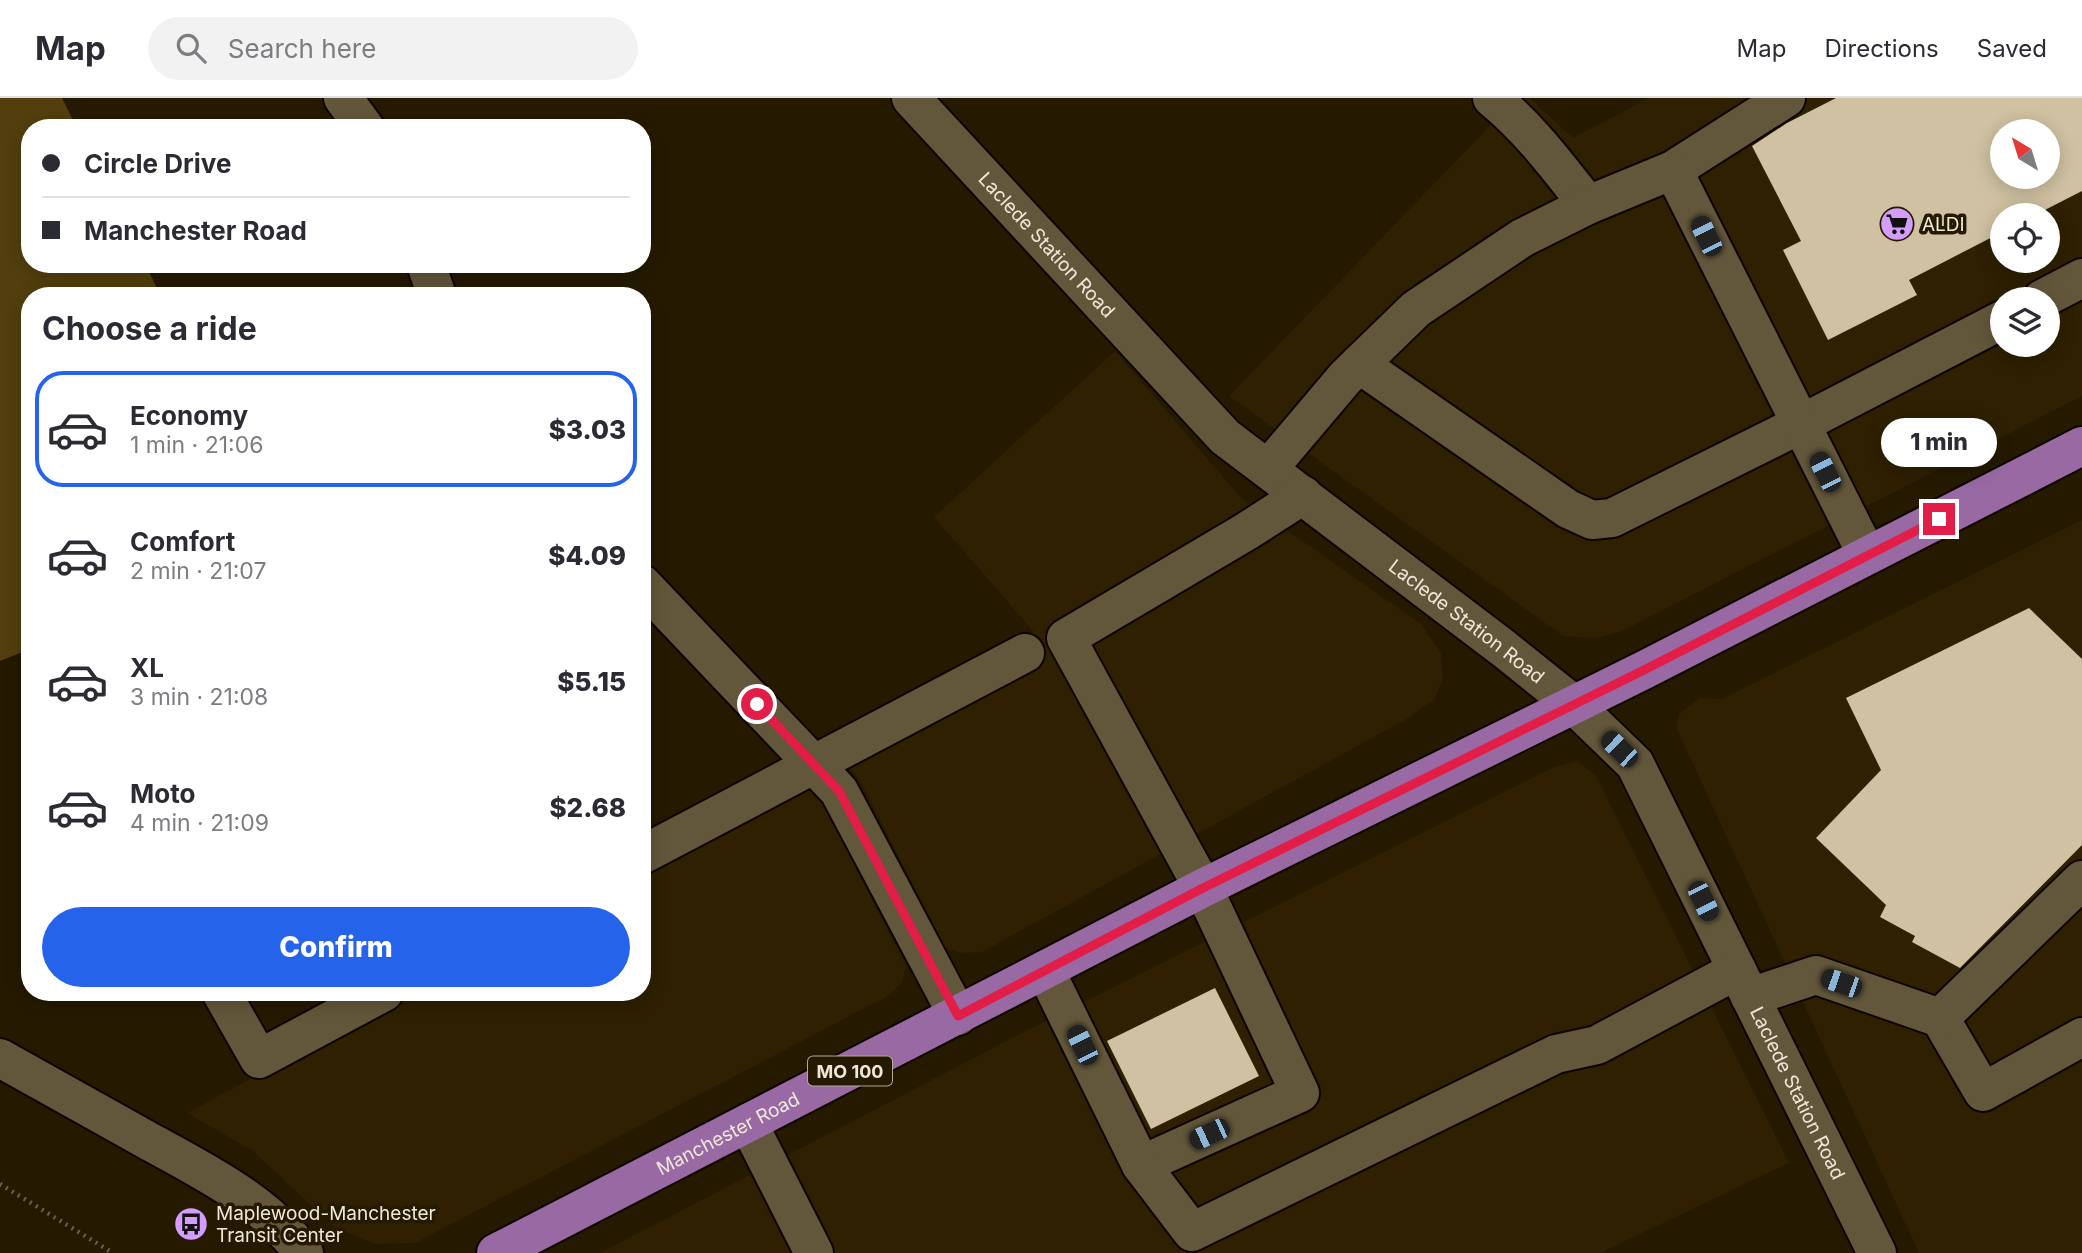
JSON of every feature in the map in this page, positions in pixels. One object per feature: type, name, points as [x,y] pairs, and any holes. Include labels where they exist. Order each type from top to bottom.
[{"type":"main road","name":"Manchester Road","points":[[496,1253],[1203,888],[2082,446]]},
{"type":"street","points":[[343,98],[358,119]]},
{"type":"street","name":"Laclede Station Road","points":[[911,98],[1225,437],[1467,619],[1573,704],[1635,764],[1877,1253]]},
{"type":"street","points":[[1492,98],[1515,117],[1543,148],[1588,205]]},
{"type":"street","points":[[1268,469],[1359,364],[1416,309],[1522,239],[1588,205],[1673,170],[1786,98]]},
{"type":"street","points":[[1673,170],[1867,555]]},
{"type":"street","points":[[2060,290],[2082,278]]},
{"type":"street","points":[[1359,364],[1568,509],[1592,520],[1612,518],[1990,326]]},
{"type":"street","points":[[1141,1165],[1300,1093],[1203,888],[1066,638],[1303,495]]},
{"type":"street","points":[[651,593],[839,791],[958,1016]]},
{"type":"street","points":[[651,850],[1025,653]]},
{"type":"street","points":[[1940,1018],[2082,880]]},
{"type":"street","points":[[1045,970],[1141,1165],[1192,1231],[1556,1054],[1597,1045],[1744,983],[1816,975],[1940,1018],[1983,1093],[2082,1037]]},
{"type":"street","points":[[226,1001],[259,1059],[367,1001]]},
{"type":"street","points":[[0,1058],[220,1181],[259,1207],[290,1234],[304,1253]]},
{"type":"street","points":[[748,1123],[814,1253]]},
{"type":"path","points":[[0,1184],[113,1253]]},
{"type":"shaded area","points":[[0,98],[62,98],[72,119],[21,119],[21,273],[150,273],[156,287],[21,287],[21,653],[0,661]]},
{"type":"shaded area","points":[[1517,98],[1530,98],[1573,138],[1649,98],[2082,98],[2082,396],[1620,632],[1596,638],[1563,636],[1229,396]]},
{"type":"shaded area","points":[[1115,351],[1241,498],[1421,624],[1441,653],[1443,679],[1435,698],[1410,717],[982,952],[962,953],[946,949],[860,781],[828,742],[1034,632],[934,517]]},
{"type":"shaded area","points":[[2082,520],[2082,1253],[1919,1253],[1676,727],[1679,714],[1699,698],[1722,699]]},
{"type":"shaded area","points":[[1578,761],[1596,776],[1789,1163],[1600,1253],[600,1253],[1018,1035],[1554,767]]},
{"type":"shaded area","points":[[804,783],[821,800],[906,966],[902,983],[886,997],[415,1243],[375,1244],[334,1227],[253,1151],[187,1113],[395,1001],[651,1001],[651,864]]},
{"type":"building","name":"ALDI","points":[[1836,98],[2082,98],[2082,191],[2058,203],[1990,203],[1990,238],[1909,280],[1917,295],[1828,340],[1783,250],[1801,241],[1752,146],[1787,123]]},
{"type":"building","points":[[2029,608],[2082,659],[2082,845],[1960,968],[1912,942],[1915,936],[1880,917],[1886,905],[1816,838],[1881,770],[1846,698]]},
{"type":"building","points":[[1215,988],[1259,1076],[1151,1129],[1107,1041]]},
{"type":"place","name":"ALDI","points":[[1897,224]]},
{"type":"place","name":"Maplewood-Manchester Transit Center","points":[[191,1224]]},
{"type":"route","points":[[757,704],[839,791],[958,1016],[1203,888],[1644,670],[1939,519]]}]
